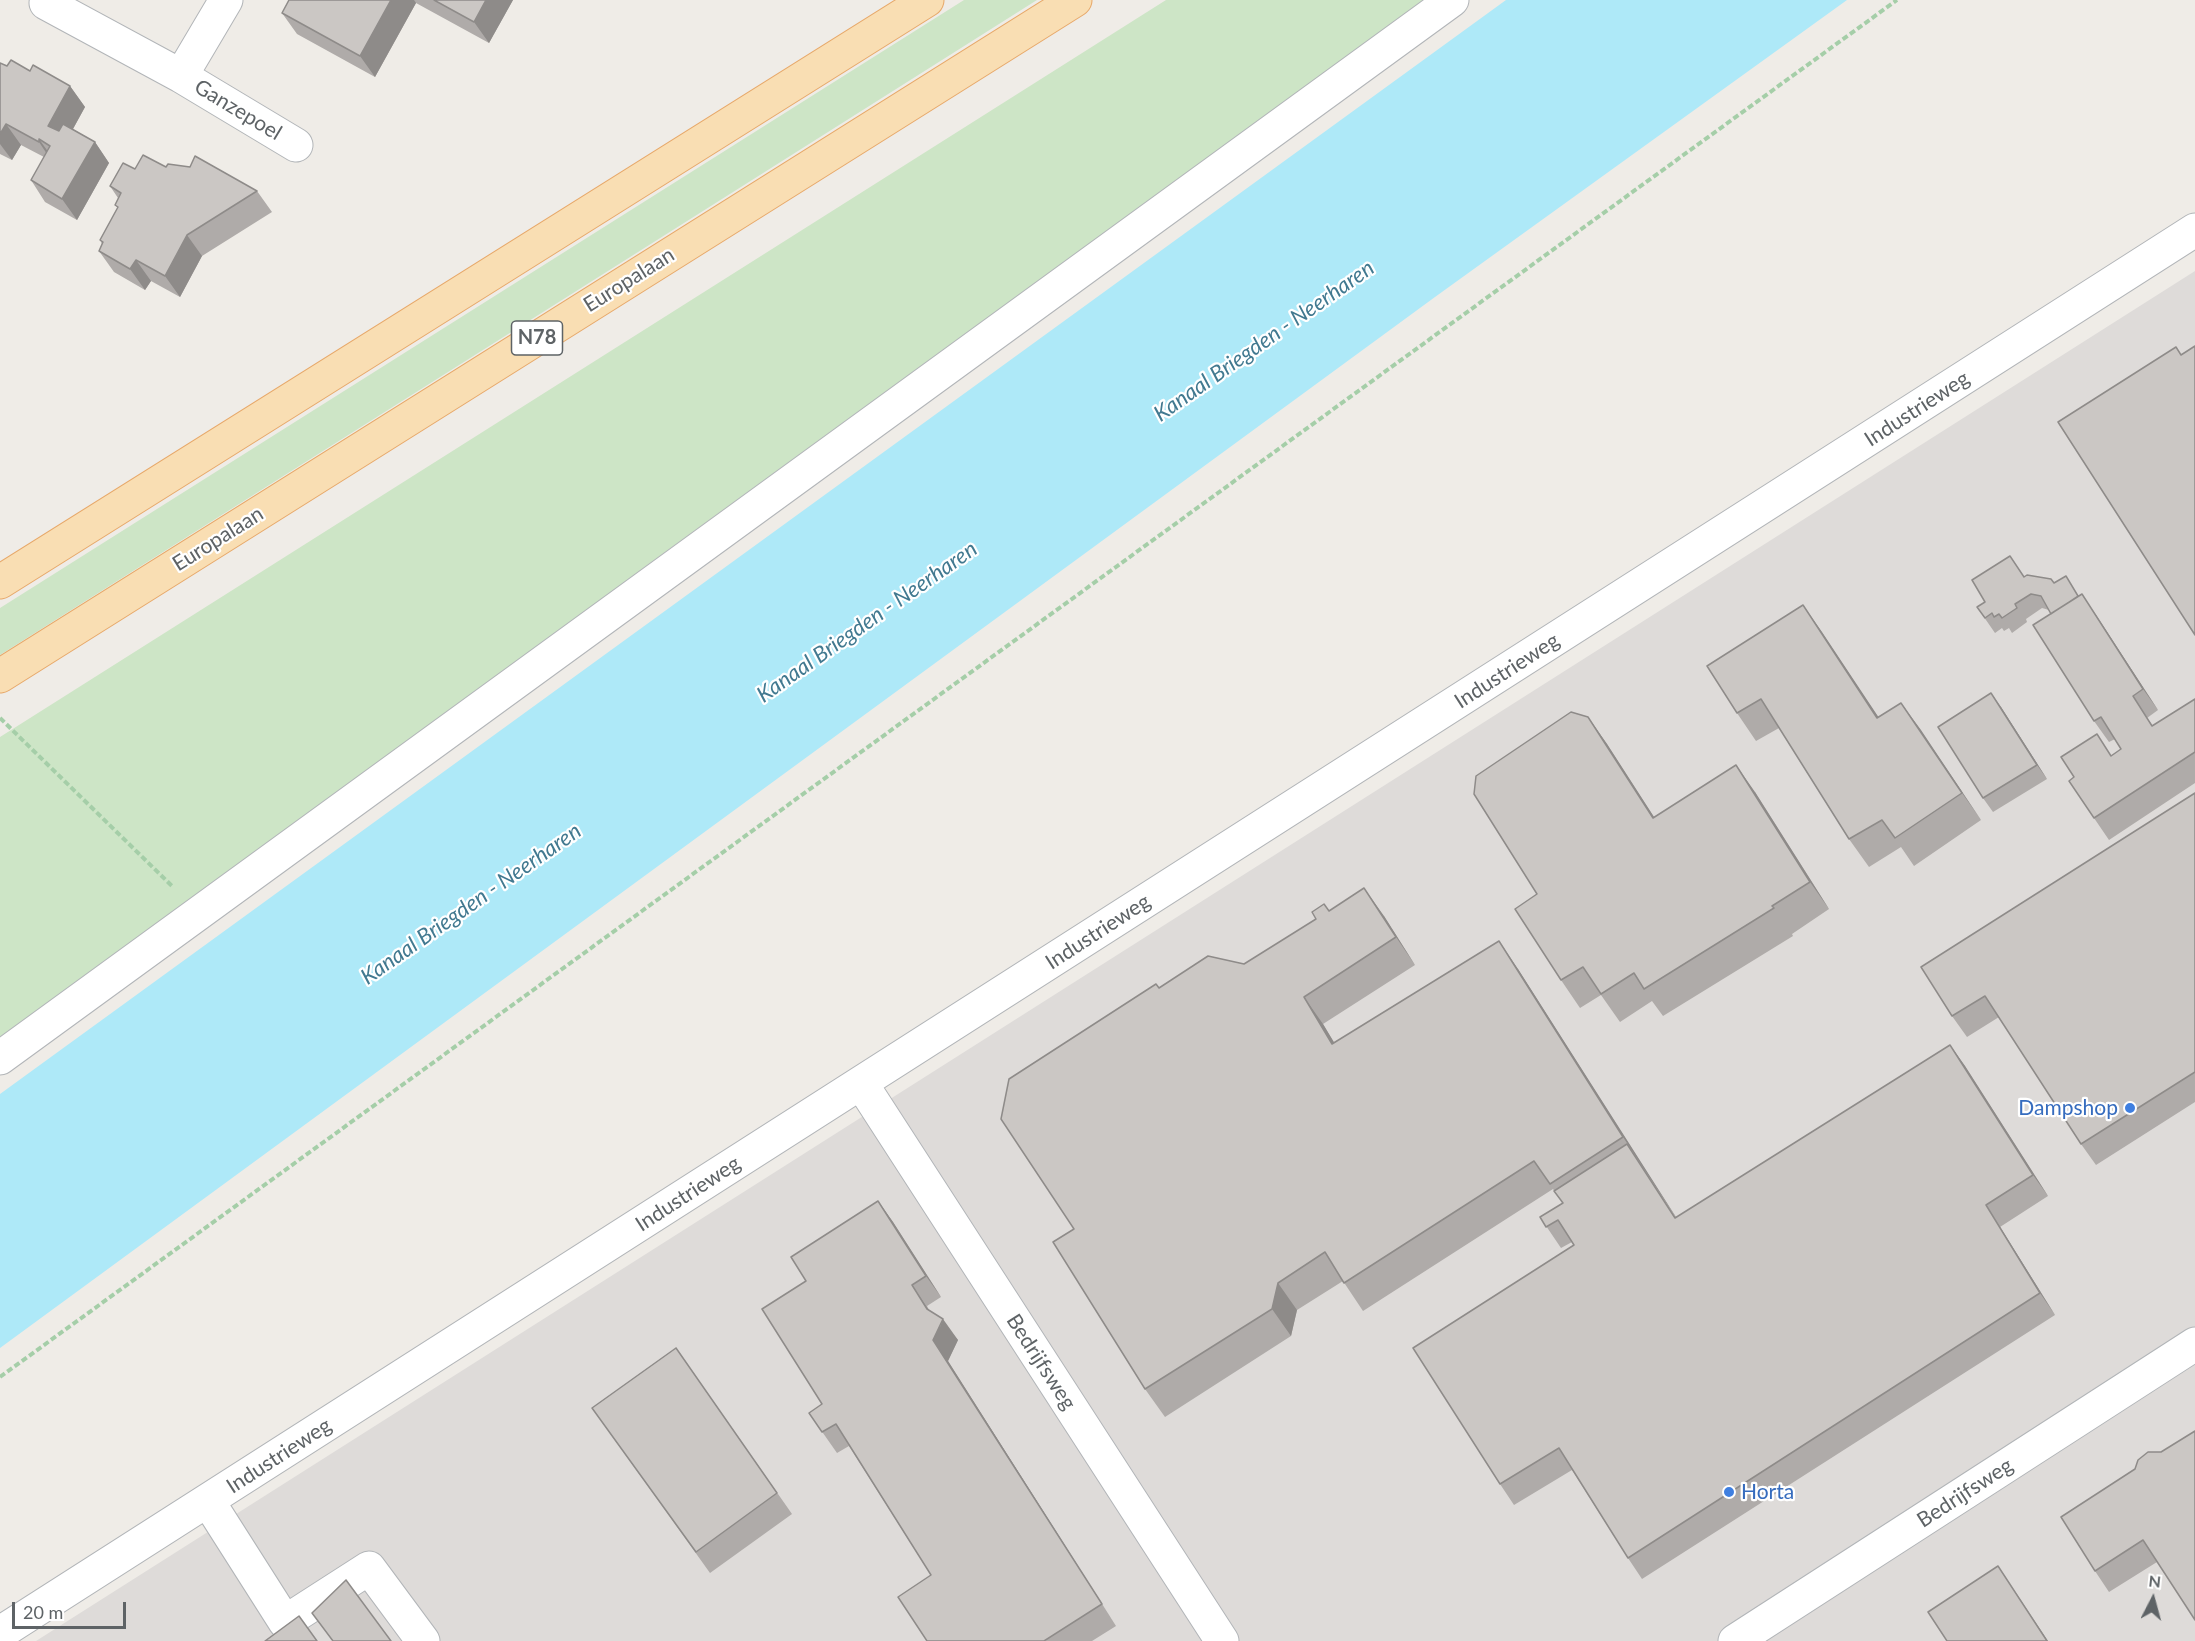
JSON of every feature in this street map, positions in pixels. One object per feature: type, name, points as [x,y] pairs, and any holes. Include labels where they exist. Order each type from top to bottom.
[{"type":"main road","points":[[0,582],[927,0]]},
{"type":"main road","name":"Europalaan","points":[[0,676],[1076,0]]},
{"type":"street","name":"Ganzepoel","points":[[181,76],[226,0]]},
{"type":"street","points":[[0,1058],[1452,0]]},
{"type":"street","name":"Ganzepoel","points":[[46,3],[181,76],[296,145]]},
{"type":"street","name":"Industrieweg","points":[[0,1634],[2195,230]]},
{"type":"street","name":"Bedrijfsweg","points":[[861,1083],[1222,1641]]},
{"type":"street","name":"Bedrijfsweg","points":[[1735,1641],[2195,1344]]},
{"type":"street","points":[[208,1502],[285,1622],[369,1568],[423,1641]]},
{"type":"path","points":[[0,1377],[1897,0]]},
{"type":"path","points":[[0,718],[199,912]]},
{"type":"shaded area","points":[[2195,271],[2195,1641],[36,1641]]},
{"type":"green space","points":[[964,0],[1037,0],[0,655],[0,608]]},
{"type":"green space","points":[[1166,0],[1424,0],[642,569],[0,1045],[0,737]]},
{"type":"water","name":"Kanaal Briegden - Neerharen","points":[[1506,0],[1847,0],[1435,297],[0,1348],[0,1094]]},
{"type":"building","points":[[289,0],[391,0],[360,56],[282,13]]},
{"type":"building","points":[[434,0],[486,0],[474,22]]},
{"type":"building","points":[[11,60],[30,71],[33,65],[70,86],[48,126],[59,131],[63,124],[95,142],[62,199],[31,180],[50,146],[6,124],[0,134],[0,63],[7,66]]},
{"type":"building","points":[[143,155],[166,167],[168,164],[190,167],[195,156],[257,191],[187,235],[165,276],[136,260],[130,269],[99,251],[103,242],[100,240],[118,207],[115,205],[121,193],[110,186],[123,163],[135,169]]},
{"type":"building","points":[[2195,346],[2195,635],[2058,422],[2176,347],[2181,355]]},
{"type":"building","points":[[2010,556],[2024,577],[2027,575],[2051,579],[2054,583],[2066,576],[2078,596],[2051,614],[2041,596],[2031,594],[2015,604],[2017,608],[2002,618],[1999,614],[1994,617],[1992,613],[1985,618],[1977,607],[1985,602],[1972,580]]},
{"type":"building","points":[[2082,594],[2143,689],[2133,696],[2152,726],[2195,699],[2195,752],[2094,818],[2069,781],[2074,777],[2061,757],[2097,734],[2111,756],[2121,749],[2101,717],[2094,721],[2033,625]]},
{"type":"building","points":[[1803,605],[1877,718],[1901,703],[1962,793],[1895,838],[1882,820],[1849,839],[1761,699],[1737,713],[1707,666]]},
{"type":"building","points":[[1991,693],[2037,765],[1983,798],[1938,727]]},
{"type":"building","points":[[1571,712],[1588,717],[1653,818],[1736,765],[1810,882],[1772,906],[1774,908],[1644,989],[1634,973],[1601,994],[1583,967],[1561,980],[1515,909],[1537,894],[1474,794],[1476,776]]},
{"type":"building","points":[[2195,793],[2195,1072],[2081,1144],[1985,996],[1952,1016],[1921,967]]},
{"type":"building","points":[[1364,888],[1396,937],[1304,997],[1332,1044],[1499,941],[1623,1137],[1550,1184],[1534,1161],[1344,1283],[1325,1252],[1278,1283],[1272,1309],[1145,1389],[1053,1242],[1074,1229],[1001,1119],[1009,1079],[1156,984],[1159,988],[1208,956],[1244,964],[1316,919],[1312,912],[1324,904],[1329,911]]},
{"type":"building","points":[[1950,1045],[2033,1175],[1986,1205],[2040,1293],[1628,1558],[1559,1448],[1500,1484],[1413,1348],[1574,1245],[1558,1220],[1546,1227],[1540,1217],[1563,1203],[1554,1191],[1627,1144],[1675,1218]]},
{"type":"building","points":[[878,1201],[926,1276],[912,1285],[927,1309],[943,1319],[933,1340],[1102,1604],[1044,1641],[927,1641],[898,1597],[931,1575],[836,1424],[822,1432],[809,1413],[822,1404],[762,1309],[806,1281],[791,1257]]},
{"type":"building","points":[[676,1348],[777,1493],[696,1552],[592,1408]]},
{"type":"building","points":[[2195,1431],[2195,1620],[2143,1540],[2095,1571],[2061,1517],[2135,1469],[2138,1460],[2148,1452],[2161,1452]]},
{"type":"building","points":[[1998,1566],[2047,1641],[1947,1641],[1928,1612]]},
{"type":"building","points":[[346,1580],[391,1641],[333,1641],[312,1613]]},
{"type":"building","points":[[299,1616],[317,1641],[265,1641]]},
{"type":"place","name":"Dampshop","points":[[2130,1108]]},
{"type":"place","name":"Horta","points":[[1729,1492]]}]
